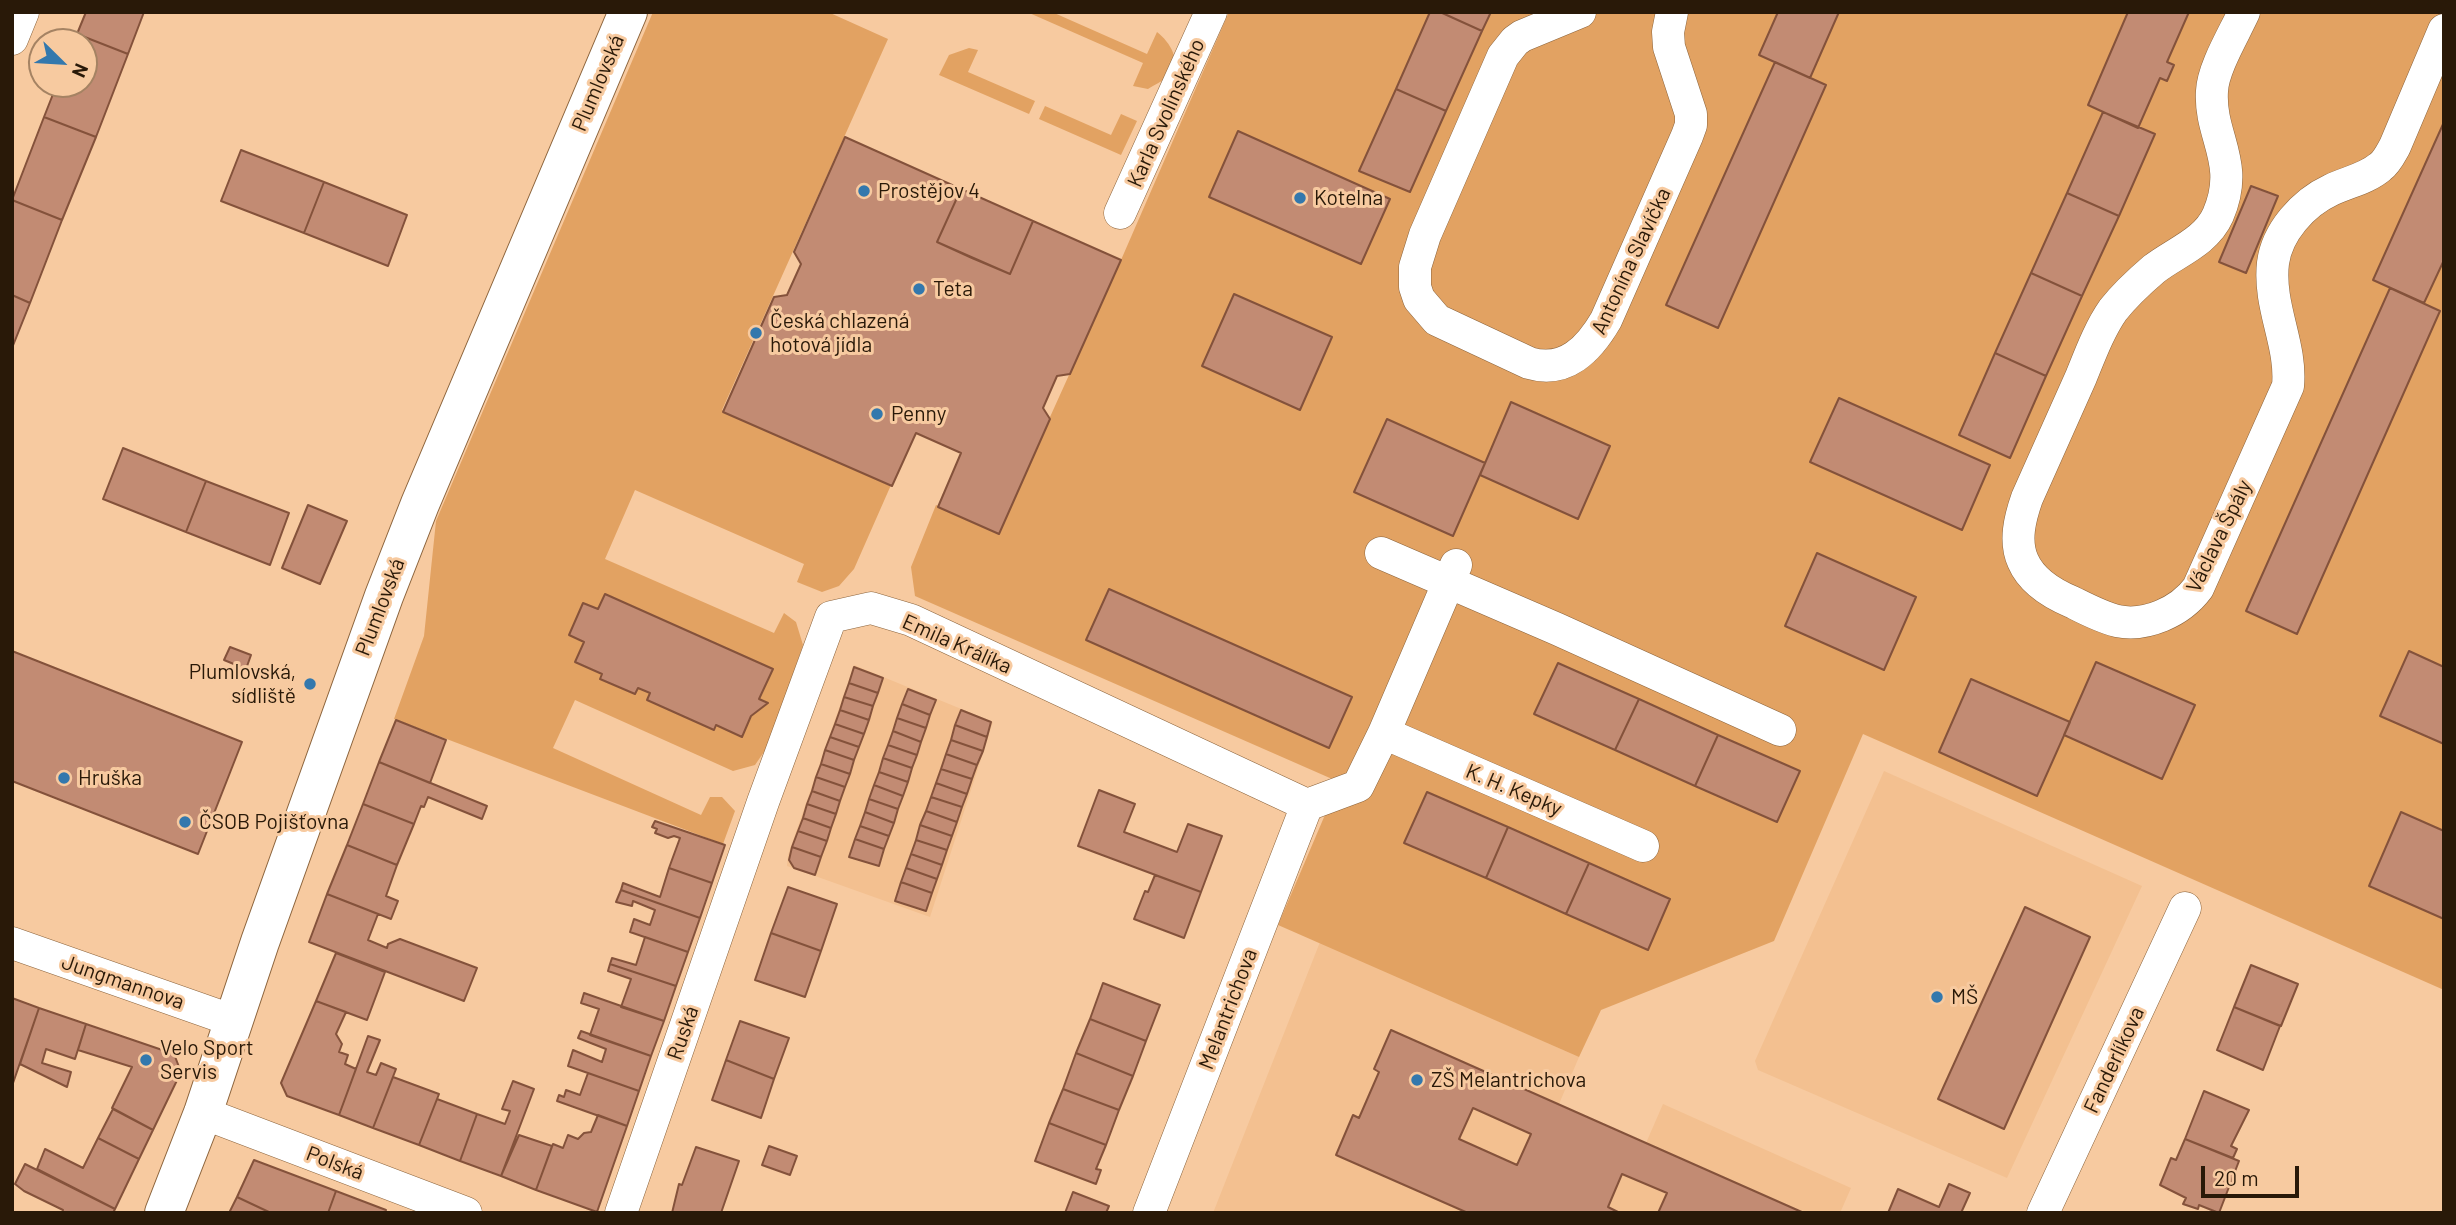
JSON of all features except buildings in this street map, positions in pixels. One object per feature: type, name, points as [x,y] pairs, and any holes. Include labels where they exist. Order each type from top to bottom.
[{"type":"main road","name":"Plumlovská","points":[[164,1213],[203,1114],[388,584],[628,12]]},
{"type":"street","points":[[12,39],[23,12]]},
{"type":"street","name":"Karla Svolinského","points":[[1121,213],[1211,12]]},
{"type":"street","name":"Antonína Slavíčka","points":[[1580,12],[1522,36],[1503,56],[1425,235],[1415,267],[1415,287],[1419,299],[1437,320],[1529,363],[1544,366],[1570,360],[1581,354],[1598,334],[1691,125],[1668,40],[1672,12]]},
{"type":"street","name":"Václava Špály","points":[[2244,12],[2211,90],[2227,174],[2219,213],[2199,239],[2154,270],[2112,312],[2027,498],[2020,523],[2018,538],[2023,561],[2040,583],[2060,597],[2116,620],[2132,622],[2162,615],[2185,604],[2198,589],[2288,386],[2289,369],[2272,286],[2274,258],[2281,237],[2299,213],[2320,195],[2369,174],[2387,161],[2444,30]]},
{"type":"street","points":[[1381,553],[1453,574],[1557,629],[1780,730]]},
{"type":"street","points":[[1307,806],[1358,786],[1453,574]]},
{"type":"street","name":"Emila Králíka","points":[[745,853],[831,617],[872,608],[911,621],[1307,806]]},
{"type":"street","name":"K. H. Kepky","points":[[1384,733],[1643,846]]},
{"type":"street","name":"Melantrichova","points":[[1149,1213],[1307,806]]},
{"type":"street","name":"Ruská","points":[[621,1213],[745,853]]},
{"type":"street","name":"Fanderlíkova","points":[[2043,1213],[2185,908]]},
{"type":"street","name":"Jungmannova","points":[[12,943],[234,1021]]},
{"type":"street","name":"Polská","points":[[203,1114],[466,1213]]},
{"type":"shaded area","points":[[653,12],[828,12],[888,39],[722,410],[891,485],[854,569],[839,586],[822,592],[797,582],[804,564],[635,490],[605,559],[774,633],[784,613],[796,622],[803,645],[768,746],[755,765],[733,771],[575,700],[553,748],[701,815],[710,797],[722,797],[735,811],[723,844],[394,719],[424,636],[436,521]]},
{"type":"shaded area","points":[[1027,12],[1052,12],[1147,54],[1157,32],[1173,52],[1174,65],[1166,78],[1148,89],[1133,86],[1143,63]]},
{"type":"shaded area","points":[[1229,12],[2444,12],[2444,990],[1863,734],[1774,941],[1601,1010],[1579,1057],[1278,925],[1339,782],[915,596],[911,567],[936,505],[998,532]]},
{"type":"shaded area","points":[[969,48],[978,50],[968,72],[1035,101],[1029,114],[939,75],[949,55]]},
{"type":"shaded area","points":[[1045,106],[1111,135],[1121,114],[1137,121],[1121,155],[1039,119]]},
{"type":"shaded area","points":[[854,665],[993,722],[930,917],[787,866],[788,855]]},
{"type":"shaded area","name":"MŠ","points":[[1884,771],[2142,886],[2007,1178],[1758,1070],[1755,1061]]},
{"type":"shaded area","name":"ZŠ Melantrichova","points":[[1320,942],[1579,1057],[1559,1104],[1646,1143],[1663,1104],[1851,1188],[1840,1213],[1213,1213]]},
{"type":"place","name":"Prostějov 4","points":[[864,191]]},
{"type":"place","name":"Kotelna","points":[[1300,198]]},
{"type":"place","name":"Teta","points":[[919,289]]},
{"type":"place","name":"Česká chlazená hotová jídla","points":[[756,333]]},
{"type":"place","name":"Penny","points":[[877,414]]},
{"type":"place","name":"Plumlovská, sídliště","points":[[310,684]]},
{"type":"place","name":"Hruška","points":[[64,778]]},
{"type":"place","name":"ČSOB Pojišťovna","points":[[185,822]]},
{"type":"place","name":"MŠ","points":[[1937,997]]},
{"type":"place","name":"Velo Sport Servis","points":[[146,1060]]},
{"type":"place","name":"ZŠ Melantrichova","points":[[1417,1080]]}]
